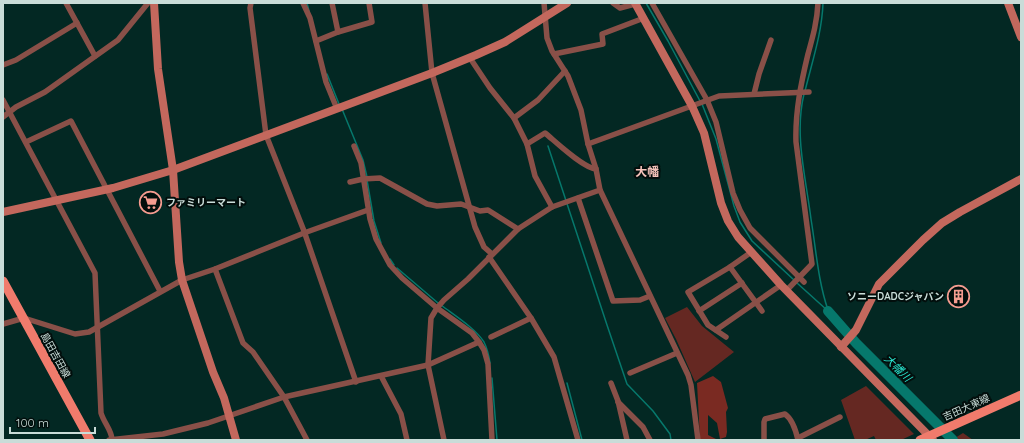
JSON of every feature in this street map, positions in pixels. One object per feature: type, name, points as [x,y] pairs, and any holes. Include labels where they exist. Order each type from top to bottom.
[{"type":"main road","name":"島田吉田線","points":[[3,281],[90,440]]},
{"type":"main road","name":"吉田大東線","points":[[927,439],[950,426],[1021,395]]},
{"type":"street","points":[[66,3],[95,56]]},
{"type":"street","points":[[3,117],[16,107],[45,92],[118,40],[148,3]]},
{"type":"street","points":[[154,3],[158,69],[173,170],[179,262],[182,280],[211,366],[230,415],[236,440]]},
{"type":"street","points":[[251,3],[250,8],[266,135],[304,231],[356,382]]},
{"type":"street","points":[[303,3],[318,40],[326,82],[339,108]]},
{"type":"street","points":[[332,3],[338,32]]},
{"type":"street","points":[[318,40],[338,32],[372,22],[369,3]]},
{"type":"street","points":[[425,3],[432,73],[475,227],[484,247],[531,318],[554,357],[578,440]]},
{"type":"street","points":[[544,3],[547,38],[554,54],[568,76],[580,110],[596,169],[600,190],[691,385],[698,440]]},
{"type":"street","points":[[3,212],[106,189],[173,170],[470,58],[505,42],[567,3]]},
{"type":"street","points":[[612,3],[620,8],[635,3],[695,105],[704,132],[724,209],[738,237],[750,253],[784,288],[844,344],[927,439]]},
{"type":"street","points":[[652,3],[706,100],[716,122],[733,193],[740,210],[750,228],[801,279]]},
{"type":"street","points":[[716,330],[756,302],[801,279],[812,264],[795,124],[800,93],[817,20],[818,3]]},
{"type":"street","points":[[1008,3],[1021,37]]},
{"type":"street","points":[[554,54],[603,44],[602,34],[644,18]]},
{"type":"street","points":[[3,65],[16,60],[77,23]]},
{"type":"street","points":[[754,94],[759,74],[771,40]]},
{"type":"street","points":[[470,58],[490,88],[514,118],[527,144],[535,176],[552,207]]},
{"type":"street","points":[[514,118],[538,100],[565,71]]},
{"type":"street","points":[[588,144],[719,96],[809,92]]},
{"type":"street","points":[[3,100],[95,274],[101,413],[103,421],[111,432],[111,440],[163,434],[208,422],[284,397],[356,382],[428,364],[479,342]]},
{"type":"street","points":[[26,142],[71,121],[160,291]]},
{"type":"street","points":[[527,144],[546,133],[582,163],[596,169]]},
{"type":"street","points":[[354,146],[361,163],[368,210],[376,239],[390,265],[402,278],[472,333],[484,350],[488,364],[492,440]]},
{"type":"street","points":[[350,182],[363,179],[380,178],[427,204],[437,206],[461,204],[480,211],[488,210],[518,229]]},
{"type":"street","points":[[844,344],[856,330],[879,284],[923,240],[942,223],[1021,179]]},
{"type":"street","points":[[444,440],[428,364],[431,318],[444,300],[468,279],[518,229],[552,207],[600,190]]},
{"type":"street","points":[[578,198],[613,301],[640,300],[650,296]]},
{"type":"street","points":[[3,324],[24,318],[75,334],[88,332],[182,280],[215,269],[304,233],[368,210]]},
{"type":"street","points":[[726,337],[708,324],[688,292],[730,267],[750,253]]},
{"type":"street","points":[[730,267],[762,311]]},
{"type":"street","points":[[215,269],[243,343],[253,352],[284,397],[307,440]]},
{"type":"street","points":[[699,311],[742,283]]},
{"type":"street","points":[[491,337],[531,318]]},
{"type":"street","points":[[630,373],[677,353]]},
{"type":"street","points":[[381,376],[401,414],[407,440]]},
{"type":"street","points":[[611,383],[618,401],[627,440]]},
{"type":"street","points":[[618,401],[643,427],[650,440]]},
{"type":"street","points":[[764,440],[765,419],[785,414],[788,416],[798,439],[840,417]]},
{"type":"shaded area","points":[[687,307],[702,326],[734,352],[695,382],[665,318]]},
{"type":"shaded area","points":[[713,376],[721,382],[728,408],[726,412],[726,437],[720,439],[717,423],[708,415],[708,435],[718,440],[700,440],[697,383]]},
{"type":"shaded area","points":[[866,386],[914,434],[901,440],[876,440],[874,436],[865,440],[855,440],[841,400]]},
{"type":"shaded area","points":[[963,433],[973,440],[957,440],[955,438]]},
{"type":"waterway","points":[[307,3],[309,11]]},
{"type":"waterway","points":[[646,3],[700,101]]},
{"type":"waterway","points":[[805,91],[819,36],[823,3]]},
{"type":"waterway","points":[[327,74],[339,104]]},
{"type":"waterway","points":[[804,94],[800,125],[802,156],[820,276],[828,310]]},
{"type":"waterway","points":[[702,104],[716,139],[734,206],[740,222],[752,241],[794,280]]},
{"type":"waterway","points":[[342,109],[363,160],[367,177]]},
{"type":"waterway","points":[[548,146],[627,384],[653,411],[670,434],[671,440]]},
{"type":"waterway","points":[[367,180],[374,221],[381,243]]},
{"type":"waterway","points":[[390,259],[394,265]]},
{"type":"waterway","points":[[397,268],[438,303]]},
{"type":"waterway","points":[[797,283],[828,311]]},
{"type":"waterway","points":[[441,305],[464,322],[480,337],[486,347],[490,363]]},
{"type":"waterway","name":"大幡川","points":[[828,311],[856,343],[953,440]]},
{"type":"waterway","points":[[492,378],[497,440]]},
{"type":"waterway","points":[[567,383],[582,440]]},
{"type":"place","name":"ファミリーマート","points":[[151,202]]},
{"type":"place","name":"ソニーDADCジャパン","points":[[959,296]]},
{"type":"district","name":"大幡","points":[[647,172]]}]
